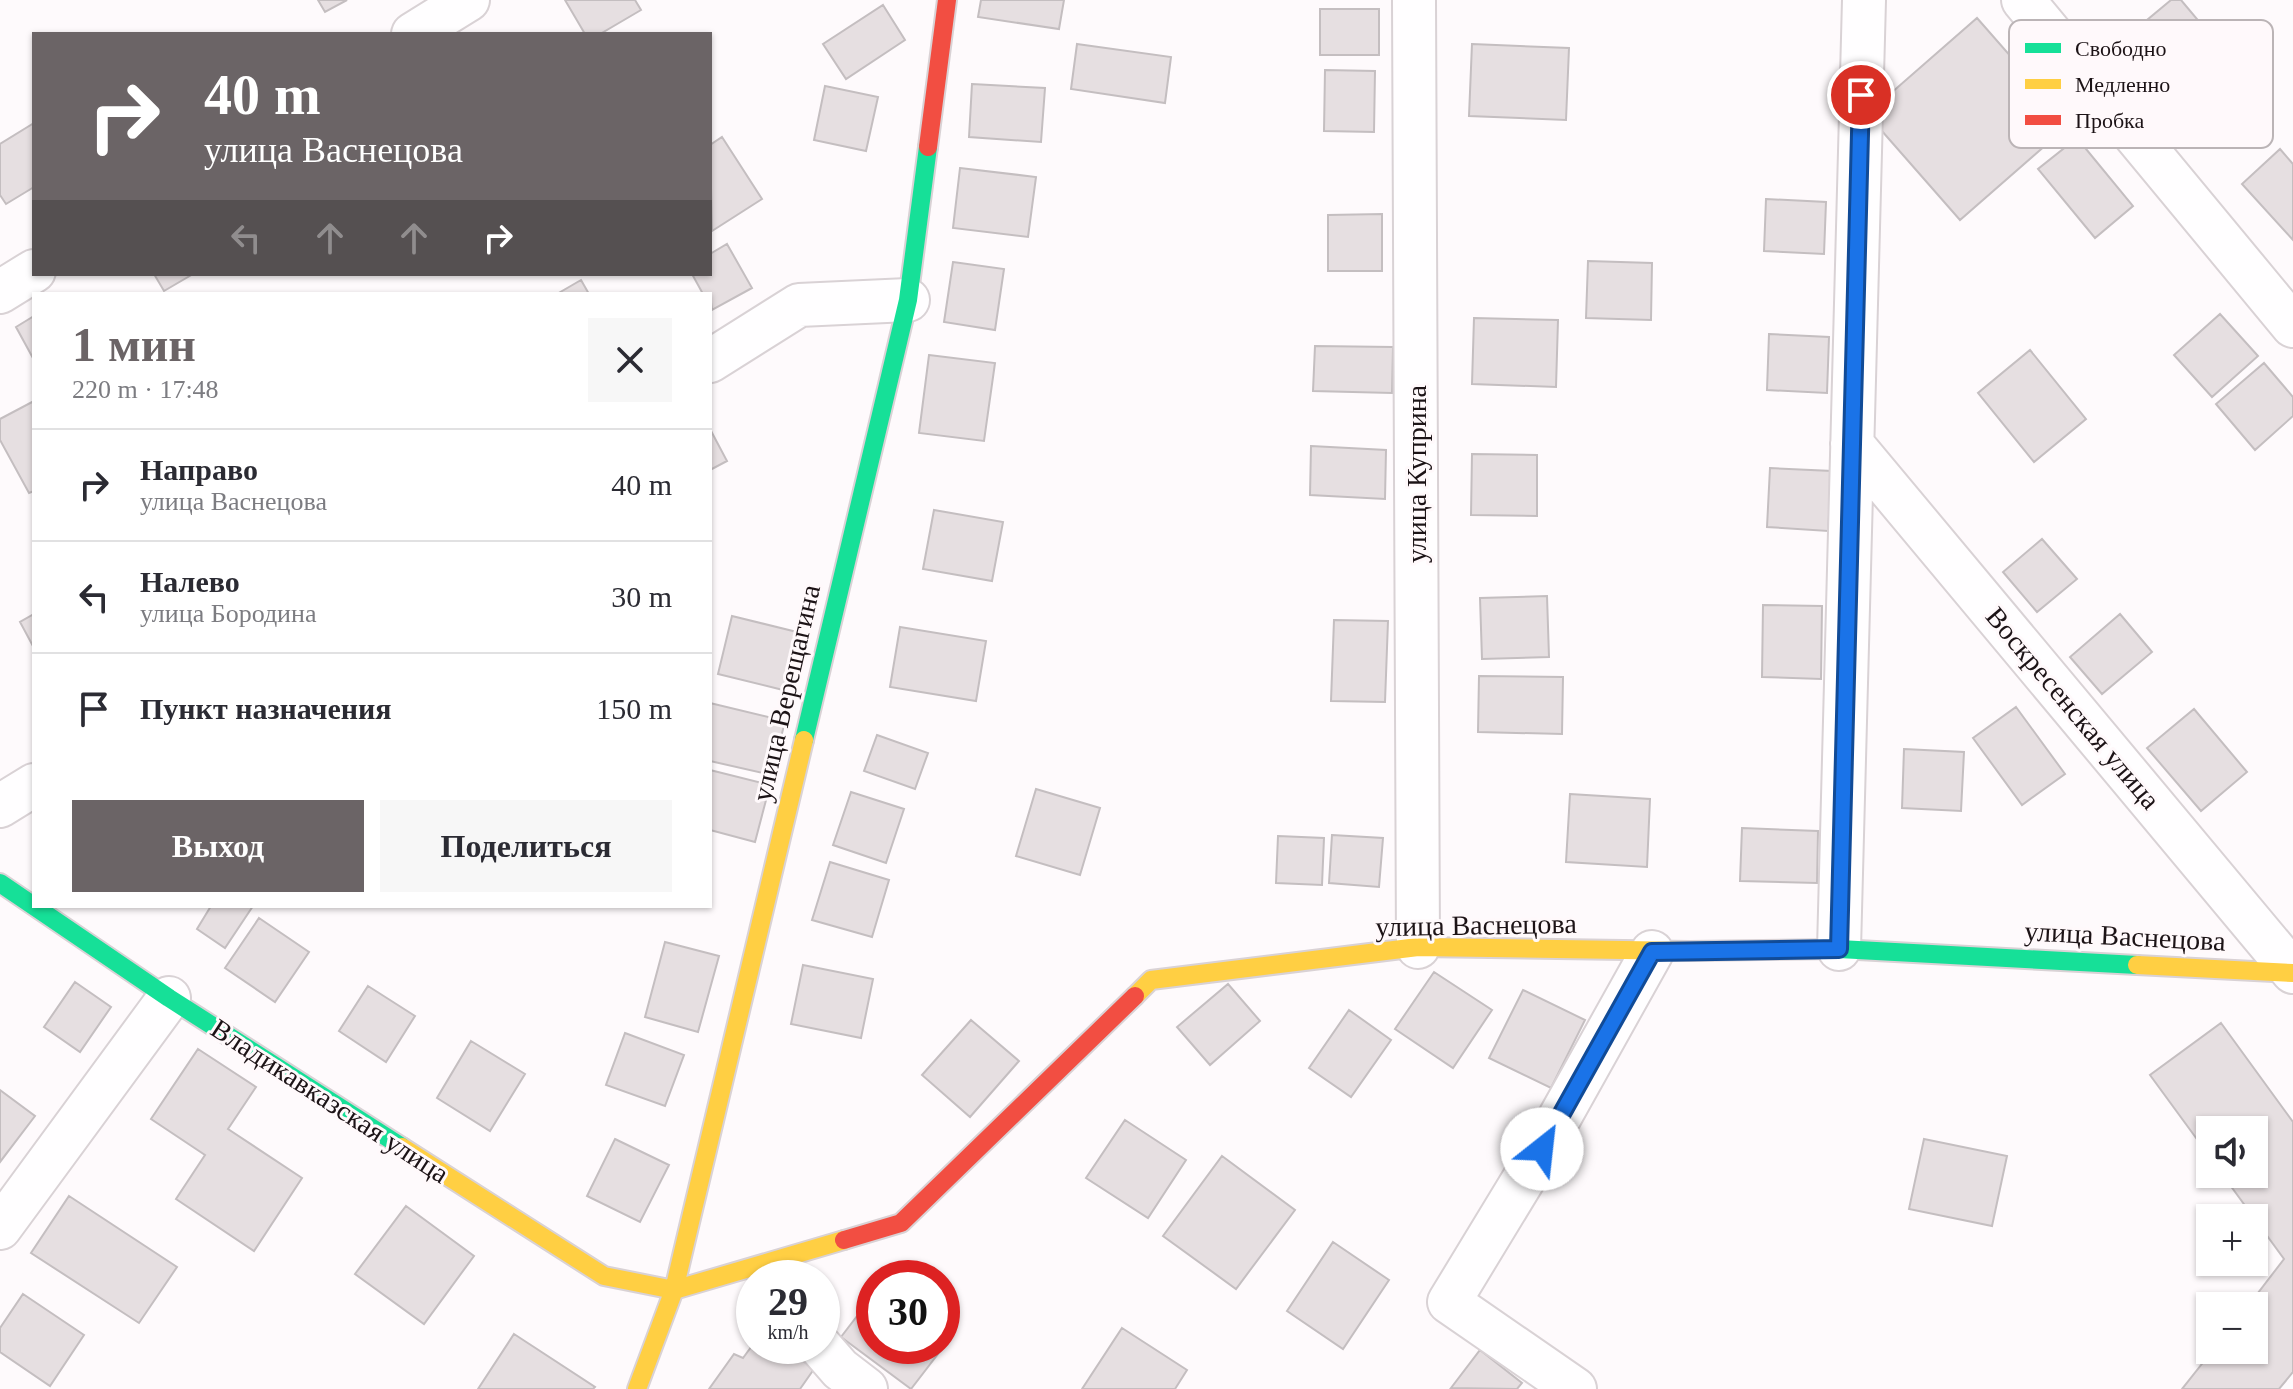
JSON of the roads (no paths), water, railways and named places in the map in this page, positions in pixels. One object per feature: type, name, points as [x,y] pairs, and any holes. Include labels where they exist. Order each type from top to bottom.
[{"type":"street","points":[[416,32],[468,0]]},
{"type":"street","name":"улица Верещагина","points":[[637,1389],[674,1290],[908,300],[947,0]]},
{"type":"street","name":"улица Куприна","points":[[1414,0],[1418,947]]},
{"type":"street","points":[[1839,949],[1864,0]]},
{"type":"street","points":[[2023,0],[2040,20]]},
{"type":"street","points":[[2146,148],[2293,326]]},
{"type":"street","points":[[0,292],[32,272]]},
{"type":"street","points":[[712,360],[799,305],[908,300]]},
{"type":"street","name":"Воскресенская улица","points":[[1852,444],[2293,973]]},
{"type":"street","points":[[0,806],[32,786]]},
{"type":"street","name":"Владикавказская улица","points":[[0,883],[32,905]]},
{"type":"street","name":"Владикавказская улица","points":[[37,908],[169,998],[604,1276],[674,1290]]},
{"type":"street","name":"улица Васнецова","points":[[793,1260],[901,1223],[1151,980],[1418,947],[1652,952],[1839,949],[2293,973]]},
{"type":"street","points":[[1575,1389],[1449,1302],[1542,1149],[1652,952]]},
{"type":"street","points":[[0,1228],[169,998]]},
{"type":"street","name":"улица Васнецова","points":[[674,1290],[736,1277]]},
{"type":"street","points":[[836,1364],[866,1389]]}]
